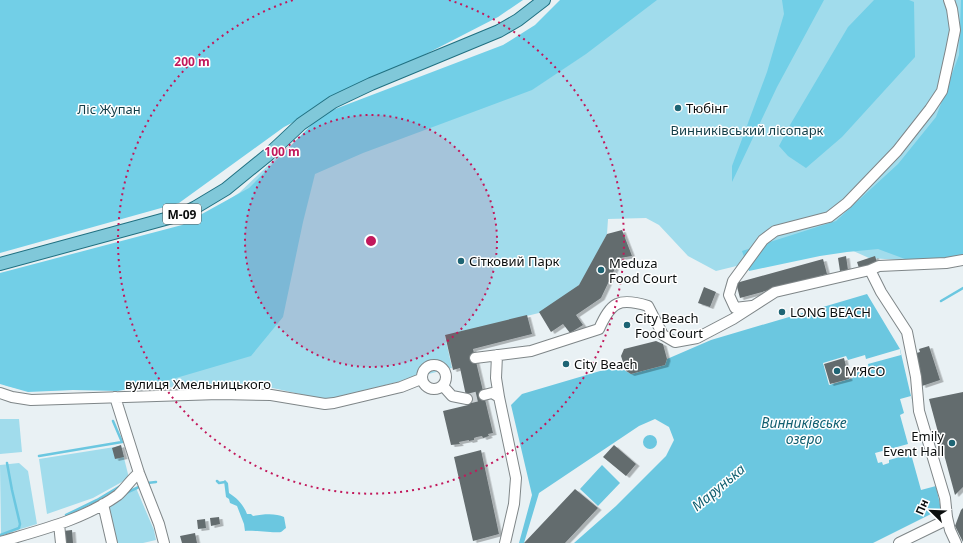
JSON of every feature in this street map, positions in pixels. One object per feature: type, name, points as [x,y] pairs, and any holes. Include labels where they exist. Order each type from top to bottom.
[{"type":"main road","name":"М-09","points":[[0,264],[180,215],[226,189],[269,154],[301,124],[333,102],[371,84],[499,31],[518,20],[544,0]]},
{"type":"street","points":[[753,306],[735,308],[729,294],[733,281],[763,240],[775,231],[829,217],[847,203],[898,151],[942,91],[955,30],[949,0]]},
{"type":"street","points":[[475,358],[531,351],[599,329],[606,313],[619,302],[638,303],[648,306],[663,335],[675,342],[697,338],[733,319],[775,292],[874,268],[946,263],[963,260]]},
{"type":"street","points":[[874,268],[881,292],[907,332],[916,377],[919,411],[945,498],[950,530],[956,543]]},
{"type":"street","points":[[497,355],[496,378],[516,478],[514,504],[505,543]]},
{"type":"street","name":"вулиця Хмельницького","points":[[0,394],[31,400],[218,394],[271,395],[325,404],[401,387],[421,379],[422,372],[428,366],[435,365],[443,369],[446,375],[446,382],[443,386]]},
{"type":"street","points":[[421,379],[423,384],[429,389],[437,390],[443,386],[452,396],[467,399]]},
{"type":"street","points":[[484,395],[492,393],[499,397]]},
{"type":"street","name":"вулиця Хмельницького","points":[[115,397],[139,473],[159,524],[164,543]]},
{"type":"street","points":[[0,542],[59,524],[103,504],[119,494],[139,473]]},
{"type":"street","points":[[103,504],[112,543]]},
{"type":"street","points":[[899,543],[940,523],[947,517]]},
{"type":"street","points":[[59,524],[61,543]]},
{"type":"green space","name":"Ліс Жупан","points":[[0,0],[523,0],[498,17],[284,127],[179,203],[0,253]]},
{"type":"green space","points":[[560,0],[657,0],[586,54],[532,90],[363,153],[315,174],[303,222],[283,317],[251,356],[159,383],[118,391],[73,390],[28,392],[0,384],[0,273],[182,225],[249,188],[322,114],[503,45],[535,25]]},
{"type":"green space","name":"Винниківський лісопарк","points":[[627,0],[963,0],[963,256],[931,262],[869,258],[840,245],[815,247],[716,271],[688,256],[659,225],[646,218],[608,219],[607,234],[582,282],[574,290],[539,313],[445,336],[452,368],[327,400],[259,385],[29,391],[0,383],[190,225],[239,193],[280,154],[299,152]]},
{"type":"green space","points":[[782,0],[824,0],[777,87],[732,182],[732,166],[767,72],[784,14]]},
{"type":"green space","points":[[874,0],[909,0],[914,2],[915,57],[842,137],[806,168],[788,156],[779,146],[848,27]]},
{"type":"green space","points":[[961,0],[963,0],[963,257],[953,259],[905,259],[878,249],[820,256],[749,271],[742,251],[836,221],[898,164],[936,117],[959,55]]},
{"type":"green space","points":[[0,419],[19,419],[22,452],[0,454]]},
{"type":"green space","points":[[121,446],[129,478],[93,498],[47,514],[39,459]]},
{"type":"green space","points":[[19,463],[28,471],[37,524],[1,535],[0,465]]},
{"type":"green space","points":[[136,488],[154,530],[156,540],[143,543],[115,543],[106,505]]},
{"type":"water","name":"Винниківське озеро","points":[[867,294],[900,349],[941,509],[873,543],[574,543],[616,506],[666,456],[674,440],[669,427],[655,419],[639,426],[539,493],[524,543],[519,543],[532,495],[511,405],[522,394],[617,366],[631,374],[665,365],[667,359],[711,340]]},
{"type":"water","points":[[647,435],[653,435],[657,439],[657,445],[653,449],[647,449],[643,445],[643,439]]},
{"type":"water","points":[[602,465],[620,483],[598,506],[580,489]]},
{"type":"water","points":[[225,480],[228,483],[229,493],[240,502],[247,514],[251,514],[253,516],[269,514],[284,517],[286,528],[281,532],[245,531],[237,506],[230,503],[229,499],[226,497]]},
{"type":"pier","points":[[900,349],[901,355],[868,364],[869,369],[852,374],[853,378],[829,385],[823,363],[846,356],[848,360],[865,355],[866,359]]},
{"type":"pier","points":[[911,396],[936,486],[921,490],[911,454],[889,460],[889,463],[883,465],[882,462],[878,463],[875,453],[908,444],[900,415],[904,413],[900,399]]},
{"type":"building","name":"Meduza Food Court","points":[[622,230],[632,256],[620,258],[601,298],[576,315],[583,325],[570,333],[563,324],[551,332],[539,312],[579,285],[607,234]]},
{"type":"building","points":[[846,256],[848,270],[840,271],[838,258]]},
{"type":"building","points":[[875,256],[878,265],[860,271],[857,262]]},
{"type":"building","points":[[823,259],[827,274],[740,298],[736,283]]},
{"type":"building","points":[[704,287],[716,292],[710,307],[698,303]]},
{"type":"building","points":[[527,315],[532,334],[473,349],[493,433],[488,434],[489,436],[483,438],[482,436],[477,437],[474,438],[474,440],[459,442],[460,444],[451,445],[443,411],[468,405],[460,368],[453,370],[445,335]]},
{"type":"building","points":[[656,341],[663,344],[667,359],[665,365],[631,374],[626,371],[621,356],[624,349]]},
{"type":"building","points":[[929,346],[940,380],[922,386],[913,354],[920,352],[919,349]]},
{"type":"building","name":"М’ЯСО","points":[[844,358],[849,379],[830,384],[824,364]]},
{"type":"building","name":"Emily Event Hall","points":[[963,392],[963,487],[955,495],[929,399]]},
{"type":"building","points":[[121,445],[124,457],[115,459],[112,448]]},
{"type":"building","points":[[614,445],[636,464],[626,476],[603,457]]},
{"type":"building","points":[[481,450],[499,534],[473,541],[454,457]]},
{"type":"building","points":[[575,489],[598,508],[565,543],[524,543]]},
{"type":"building","points":[[963,508],[963,542],[955,526]]},
{"type":"building","points":[[219,517],[220,524],[211,526],[210,518]]},
{"type":"building","points":[[205,519],[206,528],[198,529],[197,520]]},
{"type":"building","points":[[72,530],[73,543],[64,543],[63,531]]},
{"type":"building","points":[[195,533],[197,543],[182,543],[180,536]]},
{"type":"waterway","points":[[941,301],[963,288]]},
{"type":"waterway","points":[[39,456],[122,442],[113,421]]},
{"type":"waterway","points":[[0,535],[19,528],[20,524],[7,463]]},
{"type":"waterway","points":[[217,481],[219,483],[225,482]]},
{"type":"waterway","points":[[147,483],[156,482]]},
{"type":"waterway","points":[[66,515],[97,500],[122,485]]},
{"type":"waterway","points":[[126,493],[141,486]]},
{"type":"tunnel","points":[[467,399],[484,395]]},
{"type":"place","name":"Тюбінг","points":[[678,108]]},
{"type":"place","name":"Сітковий Парк","points":[[461,261]]},
{"type":"place","name":"Meduza Food Court","points":[[601,270]]},
{"type":"place","name":"LONG BEACH","points":[[782,312]]},
{"type":"place","name":"City Beach Food Court","points":[[627,325]]},
{"type":"place","name":"City Beach","points":[[566,364]]},
{"type":"place","name":"М’ЯСО","points":[[837,371]]},
{"type":"place","name":"Emily Event Hall","points":[[952,443]]},
{"type":"water label","name":"Марунька","points":[[718,487]]}]
